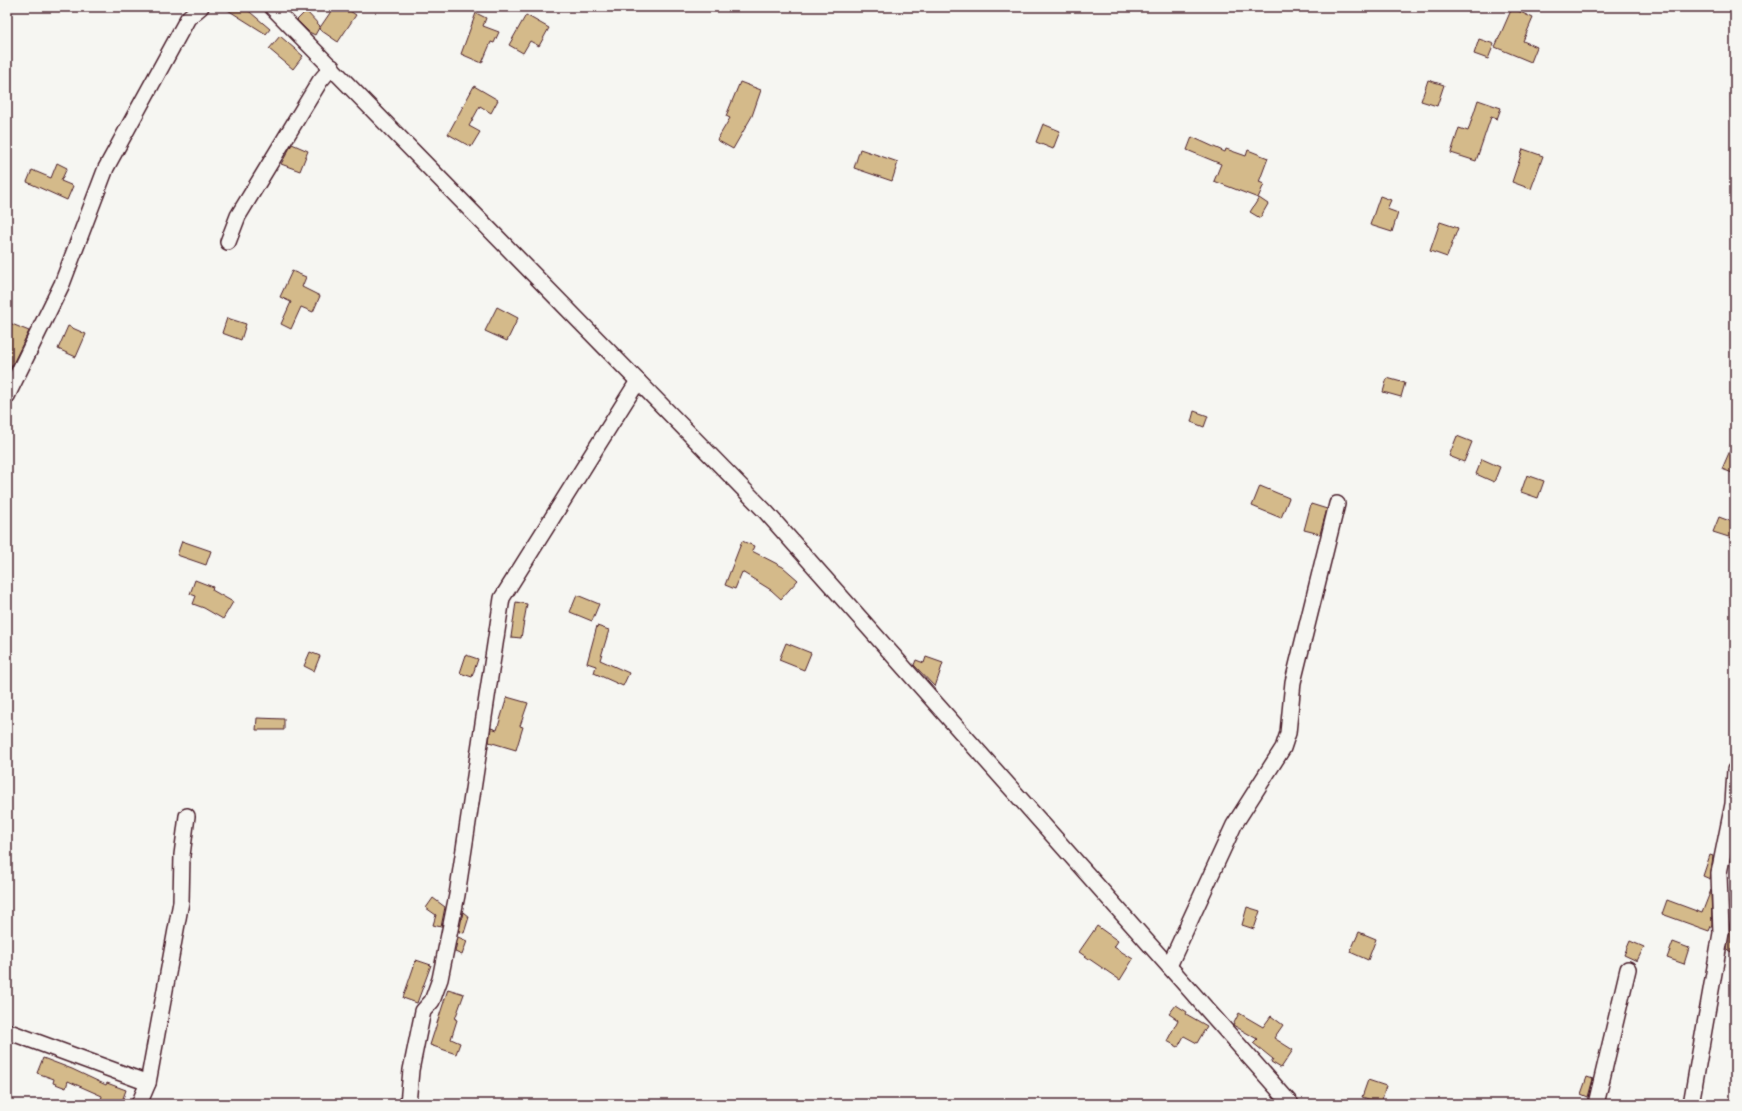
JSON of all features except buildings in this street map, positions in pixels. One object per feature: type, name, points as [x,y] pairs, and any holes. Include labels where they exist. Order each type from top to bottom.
[{"type":"street","points":[[7,396],[62,284],[106,168],[188,18],[200,7]]},
{"type":"street","points":[[272,7],[766,512],[1291,1104]]},
{"type":"street","points":[[228,242],[238,216],[320,81],[332,67]]},
{"type":"street","points":[[408,1104],[411,1070],[423,1011],[432,1001],[440,979],[457,895],[502,598],[638,381]]},
{"type":"street","points":[[1168,966],[1234,825],[1283,748],[1288,733],[1293,682],[1338,504]]},
{"type":"street","points":[[1691,1104],[1721,933],[1719,872],[1732,804],[1735,770]]},
{"type":"street","points":[[139,1104],[148,1083],[181,902],[182,855],[187,816]]},
{"type":"street","points":[[1596,1104],[1628,969]]},
{"type":"street","points":[[7,1031],[148,1083]]}]
